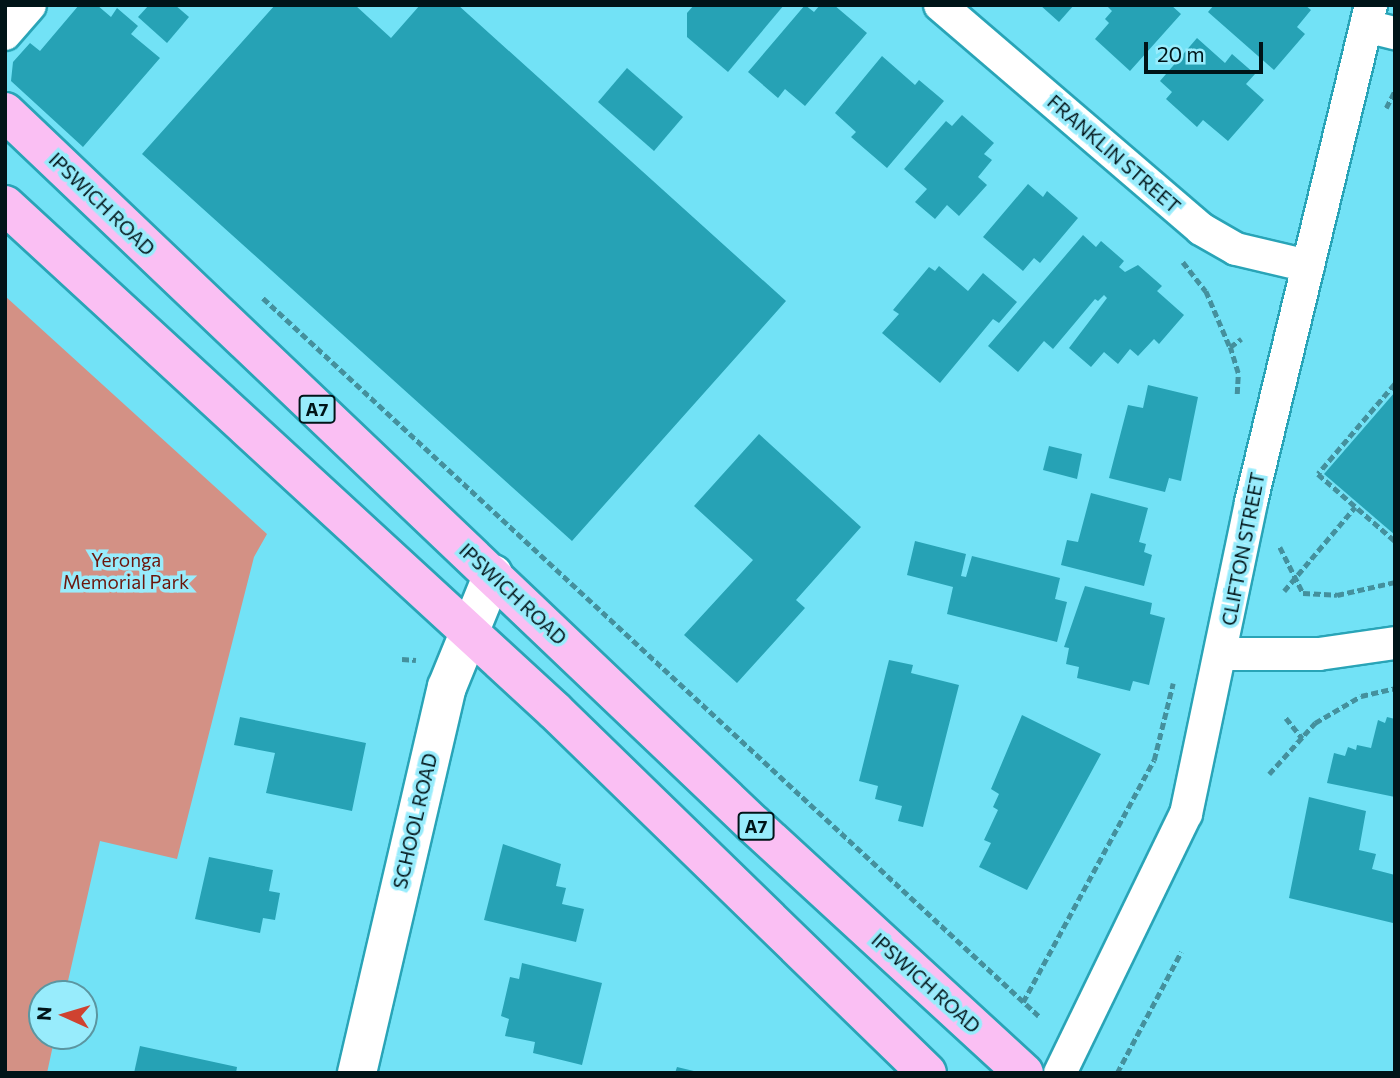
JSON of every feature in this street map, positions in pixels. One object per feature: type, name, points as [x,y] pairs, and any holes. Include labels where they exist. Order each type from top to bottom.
[{"type":"highway","name":"IPSWICH ROAD","points":[[5,112],[772,842],[1024,1073]]},
{"type":"highway","points":[[5,205],[470,633],[927,1073]]},
{"type":"street","points":[[5,34],[30,5]]},
{"type":"street","name":"FRANKLIN STREET","points":[[940,5],[1201,229],[1236,249],[1308,266]]},
{"type":"street","name":"CLIFTON STREET","points":[[1060,1073],[1186,814],[1222,654],[1251,502],[1308,266],[1377,21]]},
{"type":"street","name":"SCHOOL ROAD","points":[[357,1073],[447,687],[493,574]]},
{"type":"street","points":[[1222,654],[1319,654],[1395,643]]},
{"type":"path","points":[[1174,255],[1206,290],[1238,373],[1237,398]]},
{"type":"path","points":[[253,289],[1039,1016]]},
{"type":"path","points":[[1230,347],[1241,339]]},
{"type":"path","points":[[1395,384],[1318,474],[1395,541]]},
{"type":"path","points":[[1284,591],[1355,507]]},
{"type":"path","points":[[1294,578],[1303,593],[1337,596],[1395,582]]},
{"type":"path","points":[[402,659],[417,660]]},
{"type":"path","points":[[1023,1002],[1154,760],[1176,671]]},
{"type":"path","points":[[1269,774],[1315,723],[1361,696],[1395,688]]},
{"type":"path","points":[[1286,718],[1302,738]]},
{"type":"path","points":[[1117,1073],[1181,952]]},
{"type":"green space","name":"Yeronga Memorial Park","points":[[5,296],[267,534],[254,557],[177,859],[100,841],[68,980],[28,980],[28,1050],[52,1050],[47,1073],[5,1073]]},
{"type":"building","points":[[79,5],[97,5],[111,17],[117,8],[138,26],[131,34],[160,58],[83,147],[11,81],[13,62],[30,43],[40,51]]},
{"type":"building","points":[[149,5],[175,5],[189,17],[167,43],[138,17]]},
{"type":"building","points":[[275,5],[355,5],[391,38],[420,5],[458,5],[786,301],[572,541],[142,154]]},
{"type":"building","points":[[694,5],[784,5],[728,72],[687,37],[687,13]]},
{"type":"building","points":[[805,5],[814,12],[820,5],[834,5],[867,33],[805,106],[785,89],[778,98],[748,72]]},
{"type":"building","points":[[1040,5],[1074,5],[1059,22]]},
{"type":"building","points":[[1106,5],[1171,5],[1181,14],[1130,71],[1095,39],[1109,23],[1105,19],[1112,11]]},
{"type":"building","points":[[1214,5],[1305,5],[1311,10],[1297,27],[1305,34],[1274,70],[1208,12]]},
{"type":"building","points":[[1197,38],[1225,63],[1232,54],[1255,74],[1246,84],[1264,100],[1228,141],[1203,120],[1197,127],[1166,99],[1172,92],[1160,81]]},
{"type":"building","points":[[882,56],[915,85],[919,80],[944,101],[887,168],[851,137],[856,132],[835,113]]},
{"type":"building","points":[[627,68],[683,117],[654,151],[598,102]]},
{"type":"building","points":[[962,115],[994,143],[984,154],[992,160],[978,177],[987,185],[959,216],[947,205],[935,219],[915,202],[927,189],[904,169],[946,121],[952,126]]},
{"type":"building","points":[[1028,184],[1043,197],[1047,191],[1078,218],[1040,263],[1034,258],[1023,271],[983,237]]},
{"type":"building","points":[[1083,235],[1096,247],[1101,241],[1124,261],[1119,267],[1125,272],[1138,265],[1162,286],[1157,291],[1184,315],[1159,344],[1154,339],[1138,356],[1130,349],[1118,364],[1104,352],[1091,367],[1069,348],[1107,298],[1104,295],[1098,301],[1095,299],[1053,349],[1044,341],[1018,372],[988,346]]},
{"type":"building","points":[[939,266],[968,291],[983,273],[1017,302],[999,323],[993,319],[940,383],[882,333],[899,314],[893,310],[929,267],[935,271]]},
{"type":"building","points":[[1148,385],[1198,397],[1181,481],[1169,478],[1165,492],[1109,478],[1128,405],[1143,408]]},
{"type":"building","points":[[1395,392],[1395,535],[1324,474]]},
{"type":"building","points":[[759,434],[861,527],[796,600],[805,608],[737,683],[684,635],[753,560],[694,506]]},
{"type":"building","points":[[1049,446],[1082,454],[1077,479],[1043,470]]},
{"type":"building","points":[[1091,493],[1148,508],[1139,542],[1146,544],[1144,552],[1152,555],[1144,586],[1061,565],[1067,540],[1078,542]]},
{"type":"building","points":[[915,541],[966,554],[961,576],[966,577],[972,556],[1060,578],[1055,599],[1067,602],[1057,642],[947,614],[953,587],[907,575]]},
{"type":"building","points":[[1085,586],[1152,603],[1150,614],[1165,618],[1149,685],[1133,681],[1130,691],[1077,678],[1079,667],[1066,664],[1069,648],[1064,647]]},
{"type":"building","points":[[889,660],[913,665],[911,673],[959,685],[923,827],[898,821],[902,806],[875,799],[878,786],[859,781]]},
{"type":"building","points":[[1022,715],[1101,754],[1027,890],[979,867],[991,843],[984,840],[998,810],[993,807],[999,794],[991,789]]},
{"type":"building","points":[[240,717],[366,743],[352,811],[266,793],[275,753],[234,745]]},
{"type":"building","points":[[1387,717],[1395,719],[1395,797],[1327,783],[1334,753],[1345,756],[1348,747],[1356,750],[1357,745],[1371,748],[1378,720],[1385,723]]},
{"type":"building","points":[[1309,797],[1366,811],[1359,850],[1376,854],[1372,869],[1395,875],[1393,923],[1289,898]]},
{"type":"building","points":[[503,844],[561,864],[556,886],[566,888],[562,904],[584,909],[576,942],[484,920]]},
{"type":"building","points":[[209,857],[273,870],[269,891],[280,893],[275,920],[263,918],[260,933],[195,919]]},
{"type":"building","points":[[522,963],[602,983],[582,1065],[533,1053],[535,1042],[505,1036],[509,1019],[501,1016],[510,977],[519,979]]},
{"type":"building","points":[[140,1046],[237,1067],[236,1073],[134,1073]]},
{"type":"building","points":[[677,1067],[698,1072],[698,1073],[675,1073]]}]
